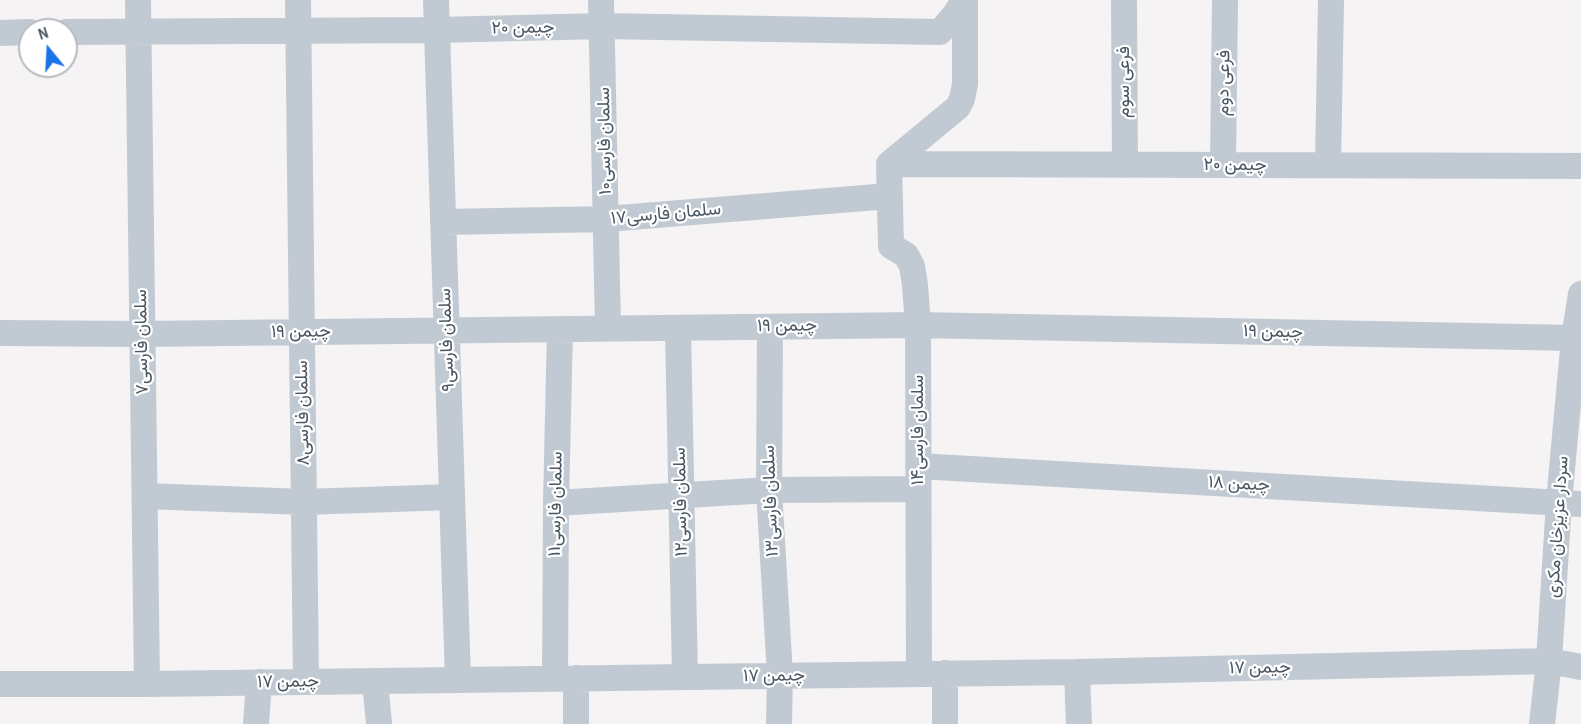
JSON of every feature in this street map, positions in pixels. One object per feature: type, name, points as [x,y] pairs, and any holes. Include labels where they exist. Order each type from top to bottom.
[{"type":"street","name":"سلمان فارسی۷","points":[[138,0],[147,684]]},
{"type":"street","name":"سلمان فارسی۸","points":[[298,0],[306,682]]},
{"type":"street","name":"سلمان فارسی۹","points":[[436,0],[458,680]]},
{"type":"street","name":"سلمان فارسی۱۰","points":[[601,0],[608,328]]},
{"type":"street","name":"چیمن ۲۰","points":[[78,32],[437,30],[603,26],[940,32],[965,0]]},
{"type":"street","points":[[889,164],[958,106],[962,99],[965,84],[965,0]]},
{"type":"street","name":"فرعی سوم","points":[[1124,0],[1125,165]]},
{"type":"street","name":"فرعی دوم","points":[[1223,165],[1225,0]]},
{"type":"street","points":[[1328,165],[1331,0]]},
{"type":"street","points":[[0,33],[18,33]]},
{"type":"street","name":"چیمن ۲۰","points":[[889,164],[1581,166]]},
{"type":"street","name":"سلمان فارسی۱۴","points":[[889,164],[891,246],[906,255],[912,266],[918,325],[919,674]]},
{"type":"street","name":"سلمان فارسی۱۷","points":[[443,222],[607,219],[889,196]]},
{"type":"street","name":"سردار عزیزخان مکری","points":[[1542,724],[1570,503],[1574,338],[1581,296]]},
{"type":"street","name":"چیمن ۱۹","points":[[0,333],[142,334],[918,325],[1574,338]]},
{"type":"street","name":"سلمان فارسی۱۳","points":[[770,327],[769,490],[780,675],[779,724]]},
{"type":"street","name":"سلمان فارسی۱۲","points":[[678,328],[684,677]]},
{"type":"street","name":"سلمان فارسی۱۱","points":[[560,329],[556,503],[565,678],[576,724]]},
{"type":"street","name":"چیمن ۱۸","points":[[556,503],[918,478],[1570,503]]},
{"type":"street","points":[[145,496],[304,502],[452,497]]},
{"type":"street","name":"چیمن ۱۷","points":[[0,684],[1077,672],[1549,661],[1581,667]]},
{"type":"street","points":[[1077,672],[1079,724]]},
{"type":"street","points":[[945,673],[945,724]]},
{"type":"street","points":[[375,681],[379,724]]},
{"type":"street","points":[[256,724],[259,682]]}]
